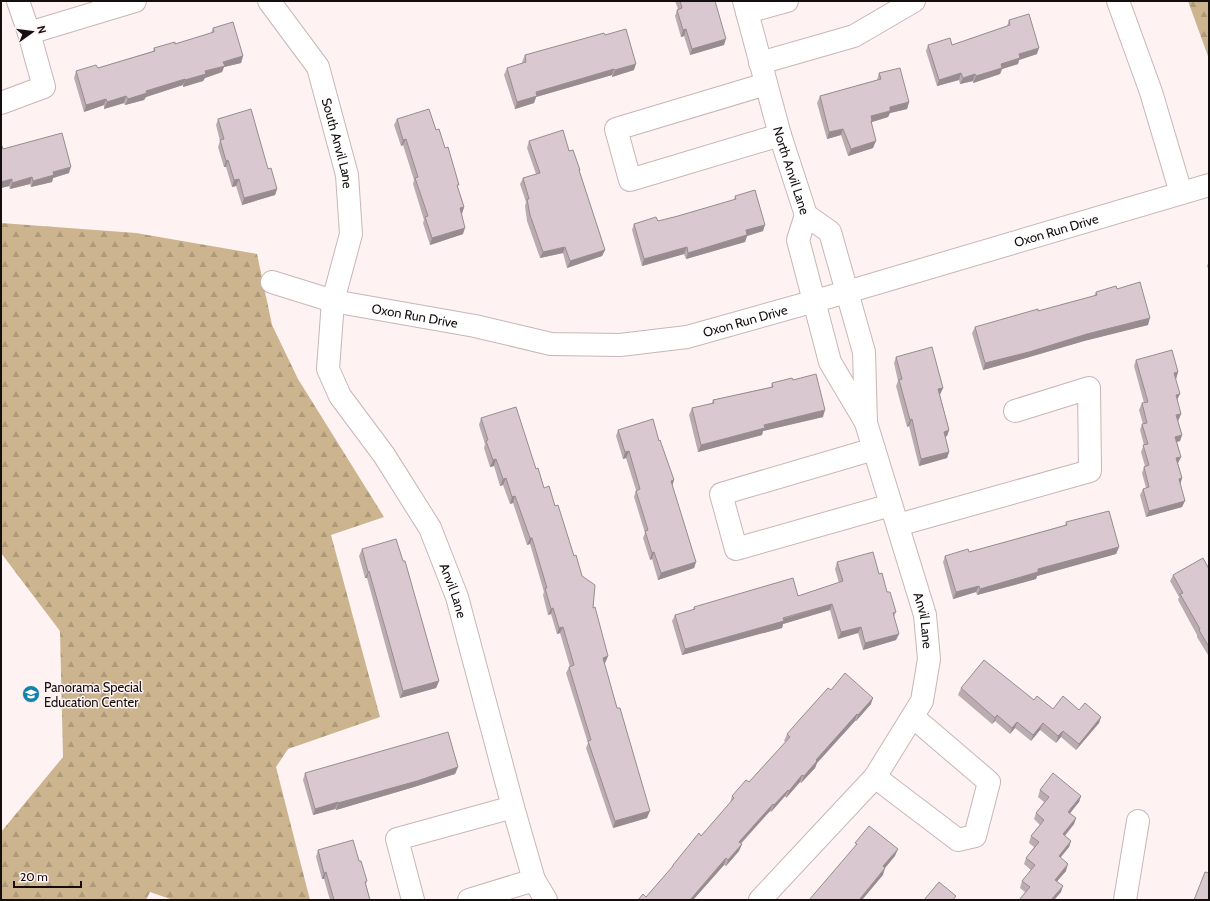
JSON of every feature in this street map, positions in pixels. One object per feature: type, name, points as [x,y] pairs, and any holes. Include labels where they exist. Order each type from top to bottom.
[{"type":"street","points":[[1,104],[44,87],[29,33],[18,1]]},
{"type":"street","points":[[29,33],[135,1]]},
{"type":"street","name":"South Anvil Lane","points":[[269,1],[318,67],[347,175],[351,234],[333,301]]},
{"type":"street","points":[[745,6],[787,1]]},
{"type":"street","points":[[760,63],[854,36],[914,1]]},
{"type":"street","points":[[1118,1],[1150,92],[1181,193]]},
{"type":"street","name":"North Anvil Lane","points":[[745,6],[780,135],[806,215],[830,232],[847,292]]},
{"type":"street","points":[[766,84],[616,129],[630,180],[780,135]]},
{"type":"street","name":"Oxon Run Drive","points":[[272,282],[333,301],[475,326],[551,344],[612,345],[687,337],[847,292],[1209,185]]},
{"type":"street","points":[[806,215],[798,240],[830,362],[866,423]]},
{"type":"street","name":"Anvil Lane","points":[[760,900],[875,776],[922,701],[929,659],[925,615],[866,423],[864,352],[847,292]]},
{"type":"street","name":"Anvil Lane","points":[[333,301],[328,369],[340,396],[384,455],[430,528],[457,597],[513,808],[534,880],[546,900]]},
{"type":"street","points":[[874,449],[721,494],[736,549],[1090,471],[1089,388],[1015,411]]},
{"type":"street","points":[[875,776],[958,840],[975,836],[989,782],[913,717]]},
{"type":"street","points":[[413,900],[397,839],[513,808]]},
{"type":"street","points":[[1125,900],[1138,821]]},
{"type":"street","points":[[469,900],[534,880]]},
{"type":"green space","points":[[1188,1],[1209,1],[1209,59]]},
{"type":"green space","points":[[1,223],[136,233],[257,254],[272,325],[298,379],[384,517],[331,535],[380,717],[288,749],[276,767],[310,900],[173,900],[150,892],[146,900],[1,900],[1,832],[63,757],[60,631],[1,553]]},
{"type":"building","points":[[680,1],[715,1],[726,39],[692,49],[686,29],[683,30],[677,10],[682,8]]},
{"type":"building","points":[[1029,14],[1039,48],[1019,54],[1020,58],[1001,64],[1002,68],[976,76],[975,74],[963,78],[961,73],[939,80],[928,45],[950,38],[952,45],[1010,25],[1009,20]]},
{"type":"building","points":[[233,22],[243,56],[223,62],[225,66],[205,71],[206,74],[146,91],[147,93],[128,99],[126,96],[107,102],[106,99],[86,105],[76,71],[96,65],[98,68],[155,51],[154,48],[175,42],[175,44],[214,32],[213,28]]},
{"type":"building","points":[[626,29],[636,64],[536,92],[537,96],[517,102],[507,68],[526,62],[525,55],[604,33],[605,35]]},
{"type":"building","points":[[900,68],[909,102],[890,107],[890,111],[871,116],[876,141],[851,149],[843,129],[829,132],[820,96],[881,79],[879,73]]},
{"type":"building","points":[[251,109],[268,169],[271,168],[277,189],[244,198],[239,179],[234,180],[228,160],[226,161],[220,140],[224,139],[218,119]]},
{"type":"building","points":[[429,109],[436,130],[439,129],[445,148],[448,147],[464,207],[460,208],[465,228],[432,238],[425,217],[428,216],[415,178],[418,177],[406,139],[403,140],[397,119]]},
{"type":"building","points":[[563,130],[569,151],[573,150],[580,170],[605,250],[570,261],[565,247],[543,252],[530,215],[527,199],[529,199],[523,178],[540,173],[529,141]]},
{"type":"building","points":[[62,133],[71,167],[53,172],[54,175],[33,181],[32,177],[12,183],[12,179],[1,182],[1,146],[3,149]]},
{"type":"building","points":[[755,190],[765,225],[746,230],[747,235],[688,253],[687,247],[644,259],[634,224],[656,217],[658,221],[678,216],[736,199],[735,196]]},
{"type":"building","points":[[1140,282],[1150,318],[985,363],[975,327],[1038,309],[1038,311],[1097,295],[1096,292],[1116,286],[1117,289]]},
{"type":"building","points":[[932,347],[943,388],[938,389],[949,430],[944,432],[949,452],[921,459],[912,419],[910,420],[899,380],[902,379],[896,357]]},
{"type":"building","points":[[1172,350],[1178,372],[1174,373],[1180,394],[1176,395],[1181,414],[1176,415],[1182,435],[1175,437],[1181,457],[1176,458],[1182,478],[1179,479],[1185,501],[1149,511],[1143,489],[1149,487],[1144,467],[1149,465],[1143,445],[1148,444],[1142,424],[1147,423],[1142,403],[1148,402],[1136,360]]},
{"type":"building","points":[[816,374],[825,410],[764,425],[765,428],[701,445],[692,408],[714,403],[713,400],[773,387],[772,383],[792,378],[793,380]]},
{"type":"building","points":[[516,407],[536,469],[538,468],[544,488],[549,486],[555,506],[558,505],[582,576],[595,585],[593,608],[595,607],[608,656],[603,658],[617,708],[620,708],[650,811],[615,821],[588,741],[591,740],[569,667],[574,665],[563,627],[559,628],[553,608],[551,609],[545,588],[547,588],[532,538],[530,538],[515,496],[512,497],[506,478],[503,479],[496,459],[493,460],[486,441],[488,440],[481,418]]},
{"type":"building","points":[[653,419],[659,441],[660,440],[674,480],[671,481],[696,562],[661,573],[654,552],[652,553],[645,531],[648,530],[636,491],[640,489],[629,451],[625,452],[618,430]]},
{"type":"building","points":[[1109,511],[1119,547],[1038,569],[1038,572],[980,589],[979,586],[956,592],[945,556],[968,549],[969,552],[1067,525],[1066,522]]},
{"type":"building","points":[[396,539],[403,561],[405,561],[439,681],[403,691],[362,549]]},
{"type":"building","points":[[873,552],[879,574],[882,573],[887,592],[890,592],[896,612],[893,613],[899,634],[865,643],[861,627],[841,632],[832,604],[783,618],[784,621],[685,649],[675,615],[695,609],[694,607],[793,578],[798,596],[843,581],[837,562]]},
{"type":"building","points":[[1203,558],[1209,569],[1209,647],[1180,594],[1183,593],[1173,575]]},
{"type":"building","points":[[984,660],[1034,700],[1037,696],[1053,709],[1063,696],[1079,710],[1085,703],[1101,717],[1079,744],[1063,731],[1058,736],[1043,723],[1033,735],[1017,722],[1012,728],[997,715],[995,718],[961,688]]},
{"type":"building","points":[[845,673],[873,698],[816,760],[817,761],[804,776],[802,775],[789,791],[788,790],[774,805],[773,804],[739,842],[742,844],[728,860],[726,858],[690,900],[638,900],[643,894],[646,897],[699,833],[701,836],[734,798],[732,796],[746,780],[749,782],[790,737],[787,734],[801,718],[828,688],[831,690]]},
{"type":"building","points":[[448,732],[458,767],[417,781],[315,809],[305,773]]},
{"type":"building","points":[[1053,773],[1081,796],[1068,812],[1076,818],[1063,834],[1071,841],[1059,856],[1068,864],[1055,880],[1063,886],[1051,900],[1019,900],[1030,887],[1022,881],[1035,865],[1026,858],[1039,842],[1031,836],[1044,820],[1036,813],[1049,797],[1040,790]]},
{"type":"building","points":[[869,826],[898,849],[883,866],[885,868],[859,900],[809,900],[857,844],[855,843]]},
{"type":"building","points":[[353,840],[367,881],[365,882],[370,900],[334,900],[326,872],[324,873],[318,850]]},
{"type":"building","points":[[1205,872],[1209,873],[1209,900],[1194,900]]},
{"type":"building","points":[[939,882],[956,896],[953,900],[924,900]]},
{"type":"place","name":"Panorama Special Education Center","points":[[31,694]]}]
